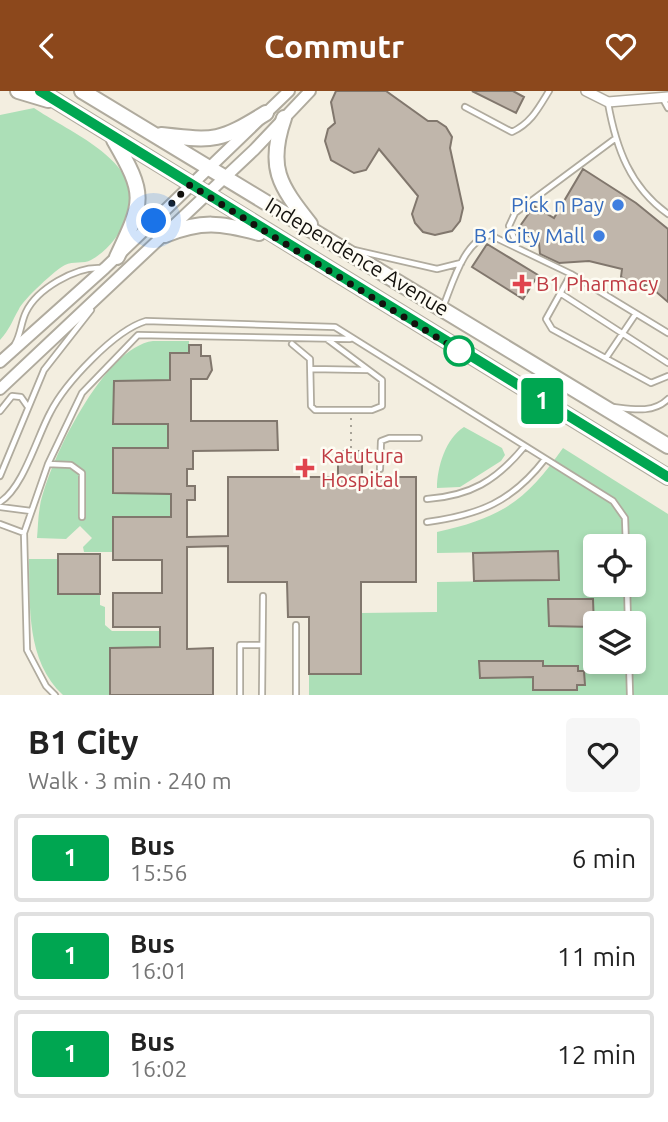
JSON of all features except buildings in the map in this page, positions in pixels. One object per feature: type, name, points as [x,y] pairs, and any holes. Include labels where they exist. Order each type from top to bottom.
[{"type":"main road","points":[[18,91],[63,105]]},
{"type":"main road","name":"Independence Avenue","points":[[40,91],[668,477]]},
{"type":"main road","name":"Independence Avenue","points":[[82,91],[207,169],[443,307],[668,446]]},
{"type":"main road","points":[[156,135],[215,139],[229,136],[266,113]]},
{"type":"main road","points":[[284,118],[275,144],[279,181],[316,231]]},
{"type":"main road","points":[[113,137],[136,178],[138,195],[138,212],[117,257]]},
{"type":"main road","points":[[165,235],[190,225],[210,223],[274,237]]},
{"type":"street","points":[[0,362],[117,257],[289,91]]},
{"type":"street","points":[[2,387],[165,235],[310,91]]},
{"type":"street","points":[[586,91],[608,102],[665,97]]},
{"type":"lane","points":[[465,107],[512,132],[524,127],[536,115],[549,91]]},
{"type":"lane","points":[[665,97],[668,108]]},
{"type":"lane","points":[[608,102],[615,138],[636,183],[650,201],[668,214]]},
{"type":"lane","points":[[517,246],[509,226],[515,213],[615,138]]},
{"type":"lane","points":[[443,307],[462,263],[484,236],[497,236],[572,274],[668,333]]},
{"type":"lane","points":[[341,246],[437,269],[462,263]]},
{"type":"lane","points":[[9,354],[27,309],[64,275],[89,268],[105,268]]},
{"type":"lane","points":[[572,274],[546,319],[552,329],[651,383],[668,376]]},
{"type":"lane","points":[[0,476],[56,351],[119,278]]},
{"type":"lane","points":[[560,293],[668,363]]},
{"type":"lane","points":[[605,358],[635,315]]},
{"type":"lane","points":[[31,511],[0,504],[12,491],[51,411],[68,384],[131,325],[146,321],[335,327],[613,501],[625,518],[626,534]]},
{"type":"lane","points":[[55,695],[47,687],[27,650],[24,533],[48,464],[82,393],[138,335],[352,339]]},
{"type":"lane","points":[[292,344],[307,355],[311,369],[311,405],[315,410],[372,410],[382,406],[382,380],[326,338]]},
{"type":"lane","points":[[311,369],[369,370]]},
{"type":"lane","points":[[0,411],[12,396],[21,397],[29,408]]},
{"type":"lane","points":[[601,405],[649,409],[659,407],[668,399]]},
{"type":"lane","points":[[380,469],[381,441],[389,437],[419,437]]},
{"type":"lane","points":[[427,499],[458,496],[485,482],[504,468],[524,447]]},
{"type":"lane","points":[[427,522],[457,518],[505,499],[528,481],[545,459]]},
{"type":"lane","points":[[48,464],[71,465],[82,473],[82,517]]},
{"type":"lane","points":[[0,524],[24,533]]},
{"type":"lane","points":[[262,695],[263,596]]},
{"type":"lane","points":[[296,625],[296,695]]},
{"type":"lane","points":[[240,695],[240,645],[262,645]]},
{"type":"lane","points":[[629,674],[630,695]]},
{"type":"path","points":[[351,410],[351,461]]},
{"type":"green space","points":[[34,108],[103,152],[128,182],[131,200],[123,226],[107,248],[88,261],[61,267],[48,278],[22,305],[0,340],[0,115]]},
{"type":"green space","points":[[153,341],[189,341],[189,353],[170,353],[170,380],[114,381],[113,424],[168,424],[168,448],[113,448],[113,493],[171,494],[171,517],[113,517],[113,552],[84,552],[83,547],[92,538],[80,526],[66,539],[37,538],[39,510],[45,486],[82,409],[116,363],[134,348]]},
{"type":"green space","points":[[464,427],[502,448],[505,455],[501,461],[460,487],[437,488],[444,454],[452,438]]},
{"type":"green space","points":[[563,448],[668,514],[668,695],[309,695],[309,674],[361,674],[361,613],[437,612],[437,582],[559,580],[558,551],[437,553],[437,532],[495,513],[510,505],[537,482]]},
{"type":"green space","points":[[29,559],[58,559],[100,594],[100,605],[105,607],[105,625],[112,631],[160,631],[160,647],[110,648],[110,695],[63,695],[42,666],[32,632]]},
{"type":"bus line","name":"1","points":[[40,91],[668,477]]},
{"type":"place","name":"Pick n Pay","points":[[618,205]]},
{"type":"place","name":"B1 City Mall","points":[[599,236]]},
{"type":"place","name":"B1 Pharmacy","points":[[522,284]]},
{"type":"place","name":"Katutura Hospital","points":[[305,468]]},
{"type":"route","points":[[154,221],[190,185],[459,351]]}]
